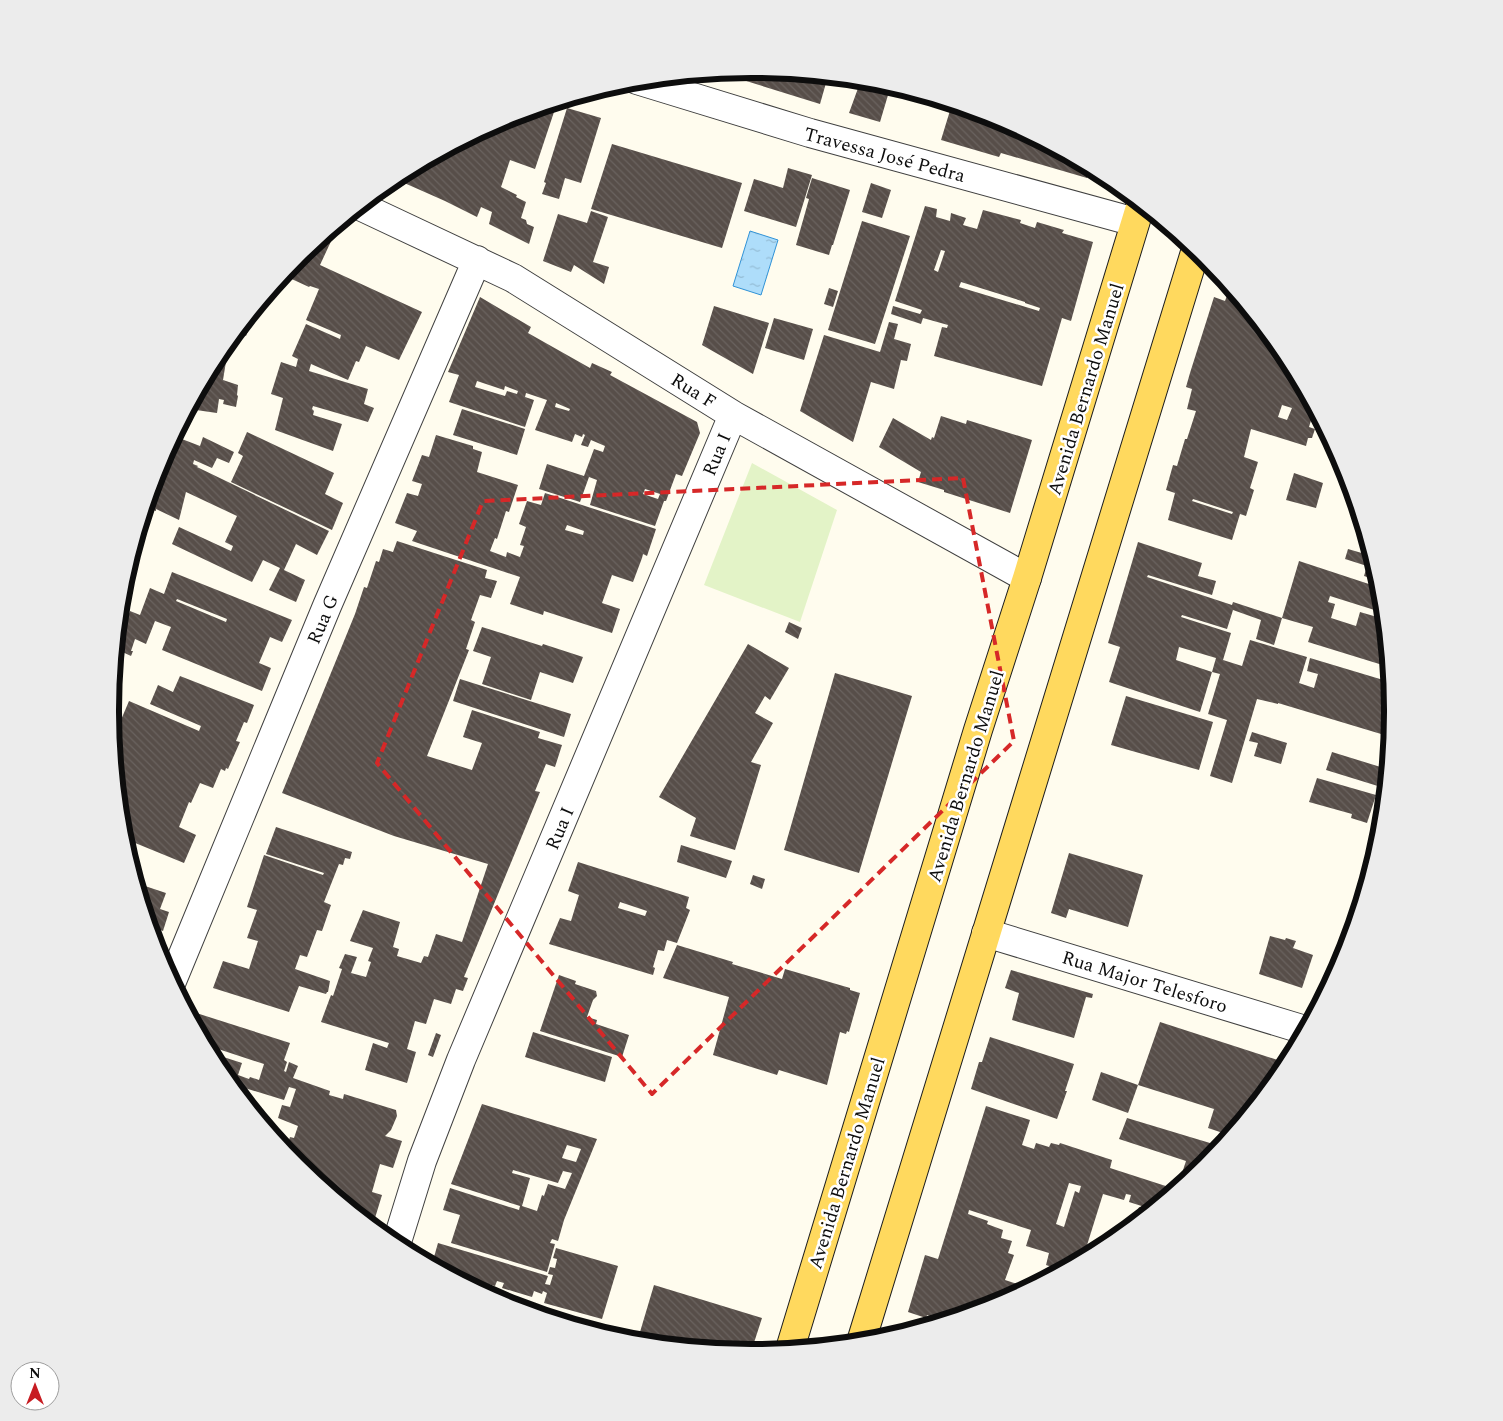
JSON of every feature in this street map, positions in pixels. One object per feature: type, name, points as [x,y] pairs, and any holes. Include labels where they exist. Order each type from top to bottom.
[{"type":"main road","name":"Avenida Bernardo Manuel","points":[[792,1342],[1138,213]]},
{"type":"main road","points":[[864,1333],[1193,258]]},
{"type":"street","name":"Travessa José Pedra","points":[[655,85],[810,133],[1138,213]]},
{"type":"street","name":"Rua F","points":[[365,208],[513,278],[733,415],[1027,578]]},
{"type":"street","name":"Rua G","points":[[176,972],[327,606],[477,260]]},
{"type":"street","name":"Rua I","points":[[399,1236],[422,1161],[461,1060],[733,415]]},
{"type":"street","name":"Rua Major Telesforo","points":[[986,933],[1299,1028]]},
{"type":"highlighted area","points":[[963,478],[1014,741],[652,1094],[377,763],[483,501]]},
{"type":"green space","points":[[752,463],[837,510],[800,622],[704,585]]},
{"type":"water","points":[[750,231],[778,240],[761,295],[733,286]]},
{"type":"building","points":[[743,78],[752,78],[793,79],[826,82],[820,104],[743,80]]},
{"type":"building","points":[[858,87],[889,93],[880,122],[849,113]]},
{"type":"building","points":[[567,108],[601,118],[581,183],[565,178],[559,199],[542,194]]},
{"type":"building","points":[[555,109],[535,169],[510,160],[501,187],[526,202],[521,218],[526,220],[527,224],[534,227],[529,244],[489,224],[492,212],[481,207],[477,217],[403,182],[435,162],[472,143],[509,126]]},
{"type":"building","points":[[950,110],[994,126],[1031,143],[1088,175],[1087,178],[1001,153],[999,157],[941,140]]},
{"type":"building","points":[[612,144],[742,183],[722,248],[591,209]]},
{"type":"building","points":[[788,168],[812,175],[796,227],[744,211],[754,179],[783,188]]},
{"type":"building","points":[[812,178],[850,190],[829,255],[796,245],[809,199],[806,198]]},
{"type":"building","points":[[871,183],[891,190],[882,218],[862,212]]},
{"type":"building","points":[[925,206],[937,209],[936,217],[950,221],[951,213],[966,218],[963,225],[977,229],[983,210],[1021,220],[1020,223],[1035,228],[1037,222],[1064,230],[1062,233],[1093,242],[1071,321],[1062,318],[1042,386],[934,356],[942,327],[947,328],[948,325],[923,318],[921,324],[891,314],[893,306],[920,314],[922,310],[895,301]],"holes":[[[941,250],[945,251],[938,272],[934,270]],[[961,282],[1025,302],[1040,308],[1039,311],[959,287]]]},
{"type":"building","points":[[591,211],[608,217],[593,262],[609,267],[604,284],[574,265],[571,272],[543,261],[558,214],[587,223]]},
{"type":"building","points":[[862,221],[910,236],[875,344],[828,330]]},
{"type":"building","points":[[334,235],[320,265],[422,312],[399,360],[366,346],[359,362],[356,361],[348,380],[311,364],[309,371],[368,389],[364,404],[374,408],[368,422],[313,406],[313,415],[342,424],[333,451],[275,430],[283,398],[271,394],[281,362],[296,367],[298,359],[292,356],[306,324],[340,339],[341,335],[306,320],[319,289],[309,287],[290,278]]},
{"type":"building","points":[[829,288],[838,291],[833,307],[824,304]]},
{"type":"building","points":[[1228,294],[1254,325],[1300,394],[1312,417],[1309,427],[1315,429],[1312,438],[1308,438],[1306,446],[1251,429],[1244,457],[1258,462],[1250,488],[1254,490],[1246,516],[1240,514],[1232,540],[1168,520],[1175,493],[1166,490],[1173,465],[1177,466],[1196,411],[1187,409],[1192,389],[1186,387],[1214,297],[1225,301]],"holes":[[[1282,405],[1292,408],[1287,420],[1278,417]],[[1193,499],[1233,512],[1232,514],[1192,501]]]},
{"type":"building","points":[[480,297],[531,327],[528,333],[590,368],[592,363],[612,372],[610,375],[697,422],[700,433],[682,476],[676,474],[655,526],[590,505],[597,480],[589,477],[580,502],[539,489],[547,464],[584,476],[594,449],[603,452],[605,446],[591,440],[588,447],[581,445],[585,435],[583,434],[582,437],[575,434],[572,442],[535,430],[547,400],[526,393],[525,397],[534,400],[525,427],[449,402],[459,375],[448,372]],"holes":[[[477,381],[504,390],[505,386],[518,391],[517,394],[507,391],[505,396],[475,387]],[[556,403],[570,409],[569,411],[555,407]],[[645,489],[660,494],[658,499],[643,494]]]},
{"type":"building","points":[[714,306],[769,323],[753,374],[702,345]]},
{"type":"building","points":[[774,318],[813,329],[804,360],[765,348]]},
{"type":"building","points":[[252,322],[246,336],[242,335]]},
{"type":"building","points":[[889,322],[898,324],[894,339],[911,344],[907,361],[901,360],[894,389],[871,382],[853,442],[800,411],[824,335],[880,352]]},
{"type":"building","points":[[227,356],[223,380],[238,385],[238,396],[236,407],[223,404],[224,400],[219,399],[217,413],[195,410]]},
{"type":"building","points":[[462,409],[525,429],[517,455],[453,435]]},
{"type":"building","points":[[941,416],[966,424],[967,420],[1032,440],[1010,513],[918,482],[921,472],[879,447],[893,418],[931,440],[932,437],[934,438]]},
{"type":"building","points":[[247,432],[334,473],[325,494],[343,503],[332,530],[231,482],[243,456],[238,453]]},
{"type":"building","points":[[436,435],[473,446],[473,449],[482,452],[477,472],[518,485],[509,512],[506,511],[497,539],[495,538],[490,551],[506,557],[507,552],[520,557],[524,546],[520,545],[526,527],[519,524],[527,501],[541,505],[545,493],[656,529],[647,556],[643,554],[633,582],[612,575],[602,603],[620,609],[612,633],[544,611],[543,615],[510,604],[520,577],[412,541],[417,531],[395,523],[407,493],[418,496],[422,484],[412,481],[422,455],[429,457]],"holes":[[[567,525],[584,531],[583,535],[565,530]]]},
{"type":"building","points":[[203,437],[234,452],[229,463],[217,458],[212,468],[194,460],[193,464],[197,467],[329,531],[317,555],[296,544],[284,570],[305,580],[296,602],[269,590],[280,568],[263,560],[252,582],[172,544],[179,527],[231,551],[233,546],[225,542],[237,516],[186,492],[179,520],[156,509],[156,511],[151,510],[152,507],[181,439],[200,446]]},
{"type":"building","points":[[1294,473],[1323,483],[1316,508],[1286,500]]},
{"type":"building","points":[[397,541],[487,570],[485,578],[497,581],[491,598],[480,595],[471,620],[475,622],[466,649],[469,650],[427,756],[472,770],[482,743],[463,737],[472,710],[540,732],[538,738],[562,745],[555,767],[546,764],[535,791],[540,792],[464,977],[468,978],[463,991],[456,989],[451,1004],[434,999],[426,1024],[415,1021],[407,1049],[416,1052],[407,1083],[365,1070],[373,1043],[387,1048],[389,1043],[321,1022],[331,995],[333,996],[342,969],[339,968],[345,954],[357,957],[351,973],[366,977],[371,962],[368,961],[373,948],[350,941],[363,910],[400,922],[393,947],[399,949],[397,956],[421,963],[424,956],[428,957],[436,934],[462,942],[488,864],[394,836],[282,793],[355,614],[364,587],[367,588],[376,561],[379,562],[383,549],[393,552]]},
{"type":"building","points":[[1138,542],[1202,563],[1198,576],[1216,581],[1212,595],[1148,575],[1147,577],[1232,605],[1233,602],[1282,618],[1274,645],[1256,639],[1261,620],[1233,610],[1227,629],[1182,615],[1181,617],[1231,633],[1223,660],[1242,666],[1250,640],[1307,657],[1299,683],[1314,688],[1318,674],[1307,671],[1310,658],[1383,680],[1383,735],[1278,703],[1257,699],[1232,783],[1210,776],[1227,720],[1208,714],[1220,674],[1212,672],[1200,712],[1109,682],[1120,647],[1108,643]],"holes":[[[1179,647],[1216,658],[1212,672],[1176,660]]]},
{"type":"building","points":[[1348,549],[1365,554],[1370,578],[1364,576],[1367,566],[1345,559]]},
{"type":"building","points":[[1299,561],[1372,585],[1376,610],[1330,596],[1328,602],[1335,604],[1331,618],[1356,626],[1360,612],[1377,617],[1383,665],[1308,642],[1313,627],[1282,618]]},
{"type":"building","points":[[172,572],[292,620],[282,642],[270,637],[259,663],[271,668],[262,691],[162,650],[171,627],[155,621],[146,644],[135,639],[131,656],[122,652],[124,627],[130,611],[140,615],[150,588],[164,594]],"holes":[[[177,599],[227,619],[226,622],[176,601]]]},
{"type":"building","points":[[789,622],[802,628],[798,639],[785,632]]},
{"type":"building","points":[[482,627],[583,657],[573,683],[540,672],[531,700],[482,684],[491,657],[473,651]]},
{"type":"building","points":[[748,644],[789,668],[770,700],[765,696],[755,713],[773,723],[751,762],[761,765],[735,850],[690,836],[696,818],[659,797]]},
{"type":"building","points":[[835,673],[912,696],[859,873],[784,850]]},
{"type":"building","points":[[180,676],[254,705],[247,723],[244,722],[236,741],[240,742],[228,769],[226,768],[225,771],[221,769],[213,788],[200,783],[191,803],[189,802],[179,827],[196,835],[184,863],[133,842],[124,793],[120,752],[119,725],[129,701],[199,731],[201,726],[150,704],[158,685],[173,692]]},
{"type":"building","points":[[460,679],[571,714],[564,737],[453,701]]},
{"type":"building","points":[[1126,696],[1213,722],[1199,770],[1111,745]]},
{"type":"building","points":[[1252,732],[1287,743],[1281,764],[1254,756],[1258,743],[1249,741]]},
{"type":"building","points":[[1332,752],[1382,767],[1380,787],[1326,770]]},
{"type":"building","points":[[1317,778],[1376,795],[1367,823],[1351,818],[1352,814],[1309,802]]},
{"type":"building","points":[[276,827],[352,852],[350,859],[345,858],[343,865],[339,864],[324,902],[331,905],[322,931],[317,930],[307,957],[300,955],[295,969],[330,981],[328,992],[326,994],[299,986],[289,1012],[213,988],[223,961],[249,969],[258,941],[247,938],[257,910],[247,907],[264,855],[323,875],[324,873],[266,854]]},
{"type":"building","points":[[681,845],[732,861],[726,878],[677,862]]},
{"type":"building","points":[[1069,853],[1143,875],[1128,927],[1069,909],[1066,918],[1051,913]]},
{"type":"building","points":[[578,862],[689,897],[686,908],[690,910],[677,943],[667,940],[664,951],[658,950],[653,967],[655,968],[653,975],[549,944],[560,918],[571,921],[579,895],[568,891]],"holes":[[[620,902],[647,911],[645,916],[618,908]]]},
{"type":"building","points":[[753,875],[765,879],[762,889],[750,884]]},
{"type":"building","points":[[143,885],[166,893],[160,909],[169,912],[163,931],[158,929]]},
{"type":"building","points":[[1270,936],[1296,941],[1293,948],[1313,955],[1302,988],[1259,974]]},
{"type":"building","points":[[677,945],[782,979],[785,969],[850,988],[850,990],[860,993],[849,1032],[847,1031],[846,1034],[840,1032],[827,1085],[779,1070],[777,1075],[713,1055],[729,997],[663,978]]},
{"type":"building","points":[[1011,970],[1093,994],[1092,998],[1086,997],[1074,1038],[1012,1020],[1019,993],[1005,988]]},
{"type":"building","points":[[559,975],[576,981],[575,984],[596,991],[597,996],[593,1000],[587,1017],[597,1020],[596,1024],[629,1035],[622,1057],[540,1031]]},
{"type":"building","points":[[196,1013],[290,1043],[284,1060],[287,1062],[284,1071],[286,1072],[289,1062],[298,1066],[293,1078],[330,1091],[329,1095],[343,1099],[344,1094],[396,1110],[397,1116],[391,1130],[385,1136],[402,1141],[393,1168],[380,1164],[372,1192],[382,1195],[375,1218],[366,1213],[334,1186],[289,1142],[290,1137],[294,1138],[298,1126],[278,1118],[282,1105],[290,1107],[296,1089],[289,1087],[284,1100],[243,1087],[221,1056],[242,1063],[238,1075],[249,1079],[250,1077],[259,1080],[264,1064],[216,1048]]},
{"type":"building","points":[[1160,1022],[1279,1060],[1254,1096],[1222,1133],[1208,1128],[1214,1109],[1138,1085]]},
{"type":"building","points":[[533,1032],[612,1057],[605,1082],[525,1057]]},
{"type":"building","points":[[436,1033],[441,1035],[433,1057],[428,1055]]},
{"type":"building","points":[[990,1037],[1074,1064],[1057,1119],[971,1089],[979,1062],[982,1062]]},
{"type":"building","points":[[1101,1072],[1138,1085],[1128,1113],[1092,1100]]},
{"type":"building","points":[[482,1104],[597,1139],[564,1220],[558,1241],[552,1239],[550,1243],[555,1244],[547,1272],[451,1243],[460,1215],[443,1210],[450,1188],[519,1210],[520,1206],[451,1184]],"holes":[[[567,1145],[581,1149],[576,1162],[562,1158]],[[513,1170],[558,1183],[563,1171],[572,1173],[565,1189],[548,1184],[537,1211],[522,1206],[530,1178],[512,1173]]]},
{"type":"building","points":[[986,1106],[1030,1120],[1022,1145],[1034,1149],[1036,1143],[1049,1147],[1051,1143],[1059,1145],[1060,1143],[1112,1160],[1110,1168],[1168,1187],[1144,1207],[1129,1202],[1131,1195],[1126,1194],[1124,1200],[1103,1194],[1086,1248],[1052,1267],[1046,1265],[1049,1253],[1026,1246],[1031,1230],[969,1210],[968,1214],[988,1221],[987,1224],[1003,1230],[1001,1238],[1012,1241],[1008,1253],[1014,1255],[1005,1280],[1018,1284],[955,1310],[932,1317],[927,1315],[926,1318],[908,1312],[925,1255],[938,1259]],"holes":[[[1069,1183],[1081,1186],[1079,1193],[1075,1191],[1064,1227],[1056,1224]]]},
{"type":"building","points":[[1127,1118],[1212,1144],[1186,1170],[1183,1170],[1186,1161],[1119,1139]]},
{"type":"building","points":[[438,1243],[548,1276],[545,1284],[550,1285],[553,1275],[548,1274],[550,1267],[555,1268],[557,1259],[553,1258],[556,1248],[618,1266],[602,1319],[544,1303],[547,1293],[543,1291],[542,1294],[534,1291],[532,1297],[502,1288],[504,1283],[497,1281],[495,1286],[480,1282],[434,1258]]},
{"type":"building","points":[[654,1285],[762,1318],[754,1344],[669,1338],[640,1332]]}]
